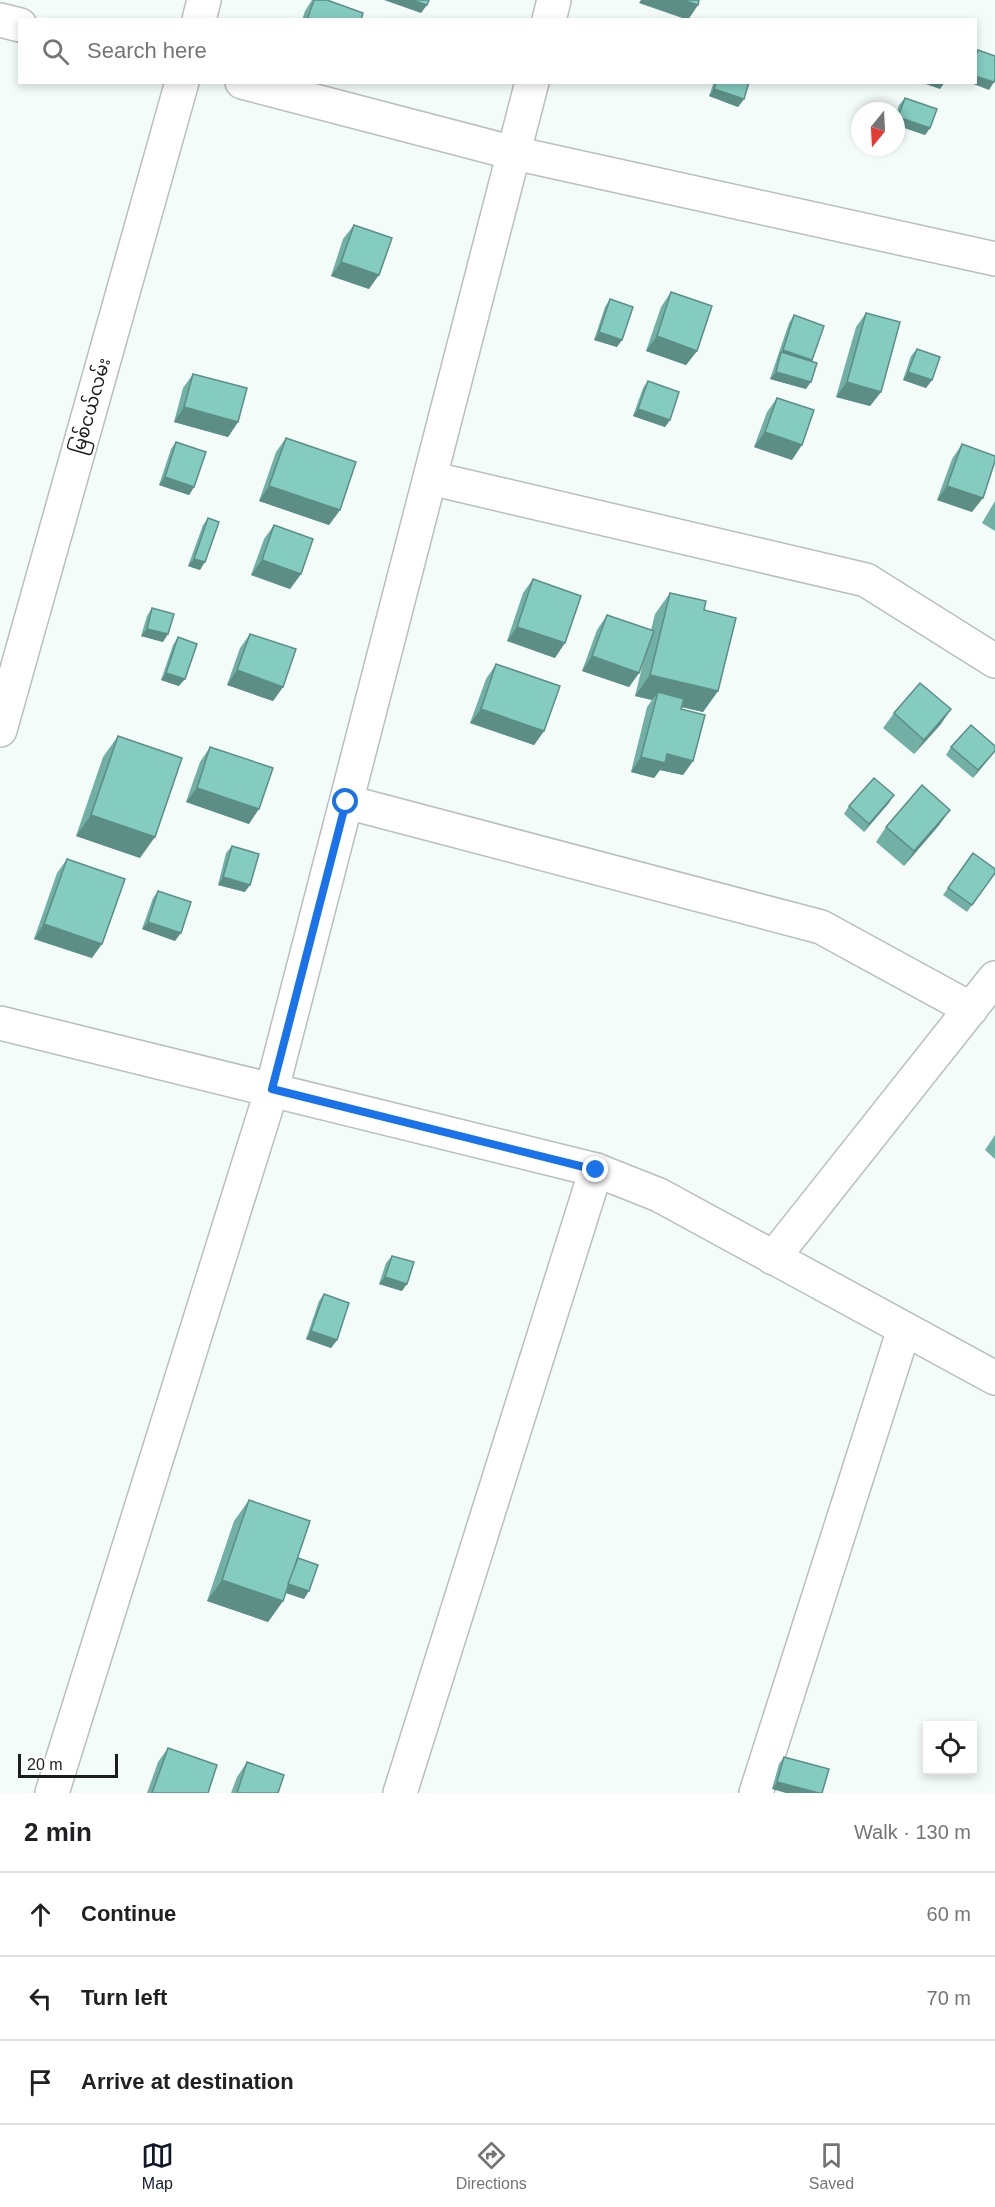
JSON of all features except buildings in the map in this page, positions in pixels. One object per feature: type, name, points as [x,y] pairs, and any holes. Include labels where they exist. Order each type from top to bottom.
[{"type":"street","points":[[200,18],[204,0]]},
{"type":"street","points":[[550,18],[554,0]]},
{"type":"street","points":[[0,20],[18,24]]},
{"type":"street","name":"မြစ်ငယ်လမ်း","points":[[0,730],[181,84]]},
{"type":"street","points":[[251,84],[514,153],[995,259]]},
{"type":"street","points":[[51,1793],[272,1089],[531,84]]},
{"type":"street","points":[[430,478],[866,580],[995,661]]},
{"type":"street","points":[[346,802],[821,927],[971,1009]]},
{"type":"street","points":[[773,1258],[995,978]]},
{"type":"street","points":[[0,1023],[596,1170],[659,1194],[995,1378]]},
{"type":"street","points":[[399,1793],[596,1170]]},
{"type":"street","points":[[756,1793],[904,1329]]},
{"type":"route","points":[[346,802],[272,1089],[596,1170]]}]
